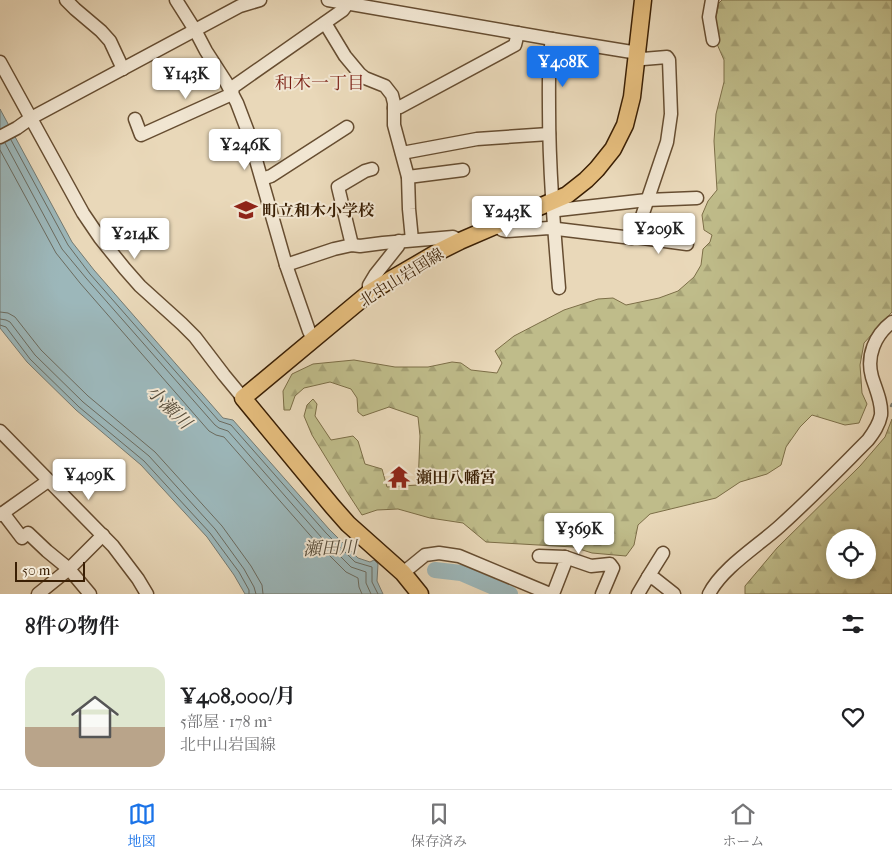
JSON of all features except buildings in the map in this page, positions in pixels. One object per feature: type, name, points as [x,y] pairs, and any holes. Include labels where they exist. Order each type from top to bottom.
[{"type":"main road","name":"北中山岩国線","points":[[243,398],[369,293],[460,241],[553,206],[586,180],[613,149],[625,125],[632,97],[643,0]]},
{"type":"main road","points":[[243,398],[348,524],[403,573],[420,594]]},
{"type":"street","points":[[66,0],[110,41],[123,69]]},
{"type":"street","points":[[176,0],[226,82],[237,104],[248,132],[286,265],[313,338]]},
{"type":"street","points":[[0,136],[240,6],[260,0]]},
{"type":"street","points":[[328,0],[377,4],[518,33],[638,52],[643,58],[668,57],[671,114],[667,142],[635,237]]},
{"type":"street","points":[[712,0],[708,17],[713,40]]},
{"type":"street","points":[[232,94],[233,87],[343,10],[348,3]]},
{"type":"street","points":[[324,23],[345,56],[360,74],[385,86],[392,95],[394,125],[408,177],[409,209],[406,241]]},
{"type":"street","points":[[394,108],[400,107],[516,45],[518,33]]},
{"type":"street","points":[[552,39],[549,67],[549,134],[559,288]]},
{"type":"street","points":[[0,62],[83,213],[100,238],[140,286],[195,337],[243,398]]},
{"type":"street","points":[[135,119],[141,135],[232,94]]},
{"type":"street","points":[[262,179],[271,176],[347,127]]},
{"type":"street","points":[[402,153],[477,139],[549,134]]},
{"type":"street","points":[[352,245],[338,187],[365,171],[372,169]]},
{"type":"street","points":[[408,177],[463,170]]},
{"type":"street","points":[[553,206],[558,210],[647,200],[697,198]]},
{"type":"street","points":[[499,225],[502,230],[506,231],[550,228],[687,244]]},
{"type":"street","points":[[286,265],[352,245],[360,246],[453,237],[460,241]]},
{"type":"street","points":[[369,293],[369,285],[375,275],[398,246],[406,241]]},
{"type":"street","points":[[709,594],[722,575],[808,500],[868,440],[877,428],[881,417],[881,407],[870,363],[872,349],[877,337],[892,322]]},
{"type":"street","points":[[0,431],[113,546],[147,594]]},
{"type":"street","points":[[48,480],[2,514],[22,538],[28,533],[69,569],[90,594]]},
{"type":"street","points":[[38,594],[69,569],[103,535]]},
{"type":"street","points":[[403,573],[425,555],[439,553],[459,556],[551,594],[565,563],[565,556]]},
{"type":"street","points":[[638,594],[663,553]]},
{"type":"street","points":[[539,556],[565,556],[591,566],[610,564],[613,568],[602,594]]},
{"type":"street","points":[[648,577],[655,579],[674,594]]},
{"type":"green space","points":[[722,0],[892,0],[892,312],[864,343],[860,365],[862,393],[867,404],[859,423],[845,425],[812,415],[800,427],[786,447],[781,465],[767,474],[740,482],[716,498],[650,514],[638,525],[634,545],[626,556],[592,553],[573,547],[486,542],[463,523],[430,518],[398,509],[377,510],[362,515],[312,435],[304,416],[307,405],[313,399],[317,404],[315,416],[331,440],[353,436],[358,441],[365,464],[382,469],[387,487],[418,485],[420,436],[418,417],[389,407],[363,416],[358,412],[357,398],[351,389],[330,382],[304,388],[295,396],[290,410],[284,410],[283,391],[292,374],[313,364],[354,360],[395,367],[428,367],[452,362],[461,363],[471,370],[497,373],[502,363],[495,351],[514,336],[564,310],[598,299],[613,298],[626,305],[659,298],[678,291],[694,277],[701,265],[703,249],[710,242],[712,235],[704,230],[702,215],[708,201],[717,190],[714,141],[716,114],[724,82],[724,60],[717,44],[715,22],[719,3]]},
{"type":"green space","points":[[892,419],[892,594],[745,594],[745,586],[777,548],[860,466],[885,437]]},
{"type":"water","name":"小瀬川","points":[[0,109],[72,242],[94,270],[223,418],[233,420],[329,529],[358,558],[370,562],[374,560],[378,564],[377,581],[383,594],[245,594],[207,537],[141,465],[76,410],[27,362],[0,328]]},
{"type":"waterway","name":"瀬田川","points":[[435,570],[461,573],[510,594]]},
{"type":"place","name":"町立和木小学校","points":[[246,210]]},
{"type":"place","name":"瀬田八幡宮","points":[[399,477]]},
{"type":"district","name":"和木一丁目","points":[[320,83]]}]
